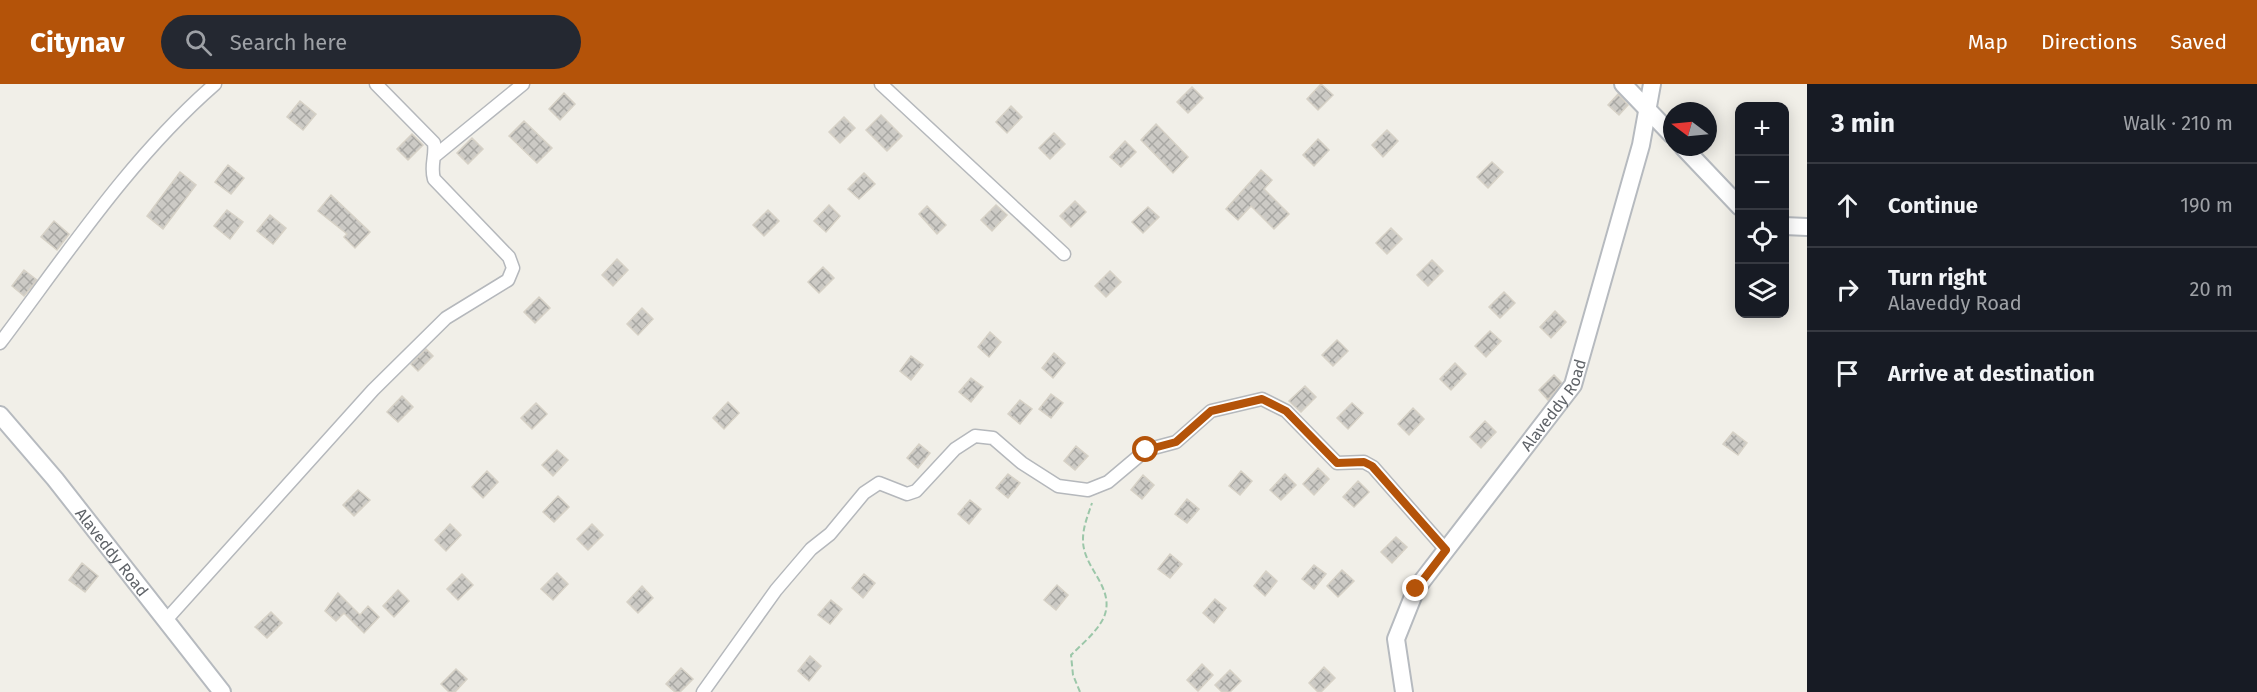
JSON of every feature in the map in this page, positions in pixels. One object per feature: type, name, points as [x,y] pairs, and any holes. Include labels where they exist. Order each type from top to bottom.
[{"type":"street","points":[[0,343],[121,182],[180,114],[215,84]]},
{"type":"street","points":[[376,84],[423,129],[434,143],[436,155]]},
{"type":"street","points":[[166,620],[373,390],[446,318],[508,280],[513,268],[509,257],[434,179],[431,168],[436,155],[523,84]]},
{"type":"street","points":[[881,84],[1064,254]]},
{"type":"street","points":[[1623,84],[1663,125]]},
{"type":"street","name":"Alaveddy Road","points":[[1404,692],[1395,639],[1416,589],[1573,385],[1641,145],[1646,106],[1652,84]]},
{"type":"street","points":[[1692,156],[1735,202]]},
{"type":"street","points":[[1789,226],[1807,228]]},
{"type":"street","points":[[703,692],[776,590],[811,549],[830,534],[864,493],[879,483],[907,494],[916,491],[955,449],[975,436],[993,438],[1022,463],[1058,486],[1088,490],[1108,482],[1146,450],[1176,442],[1211,411],[1262,399],[1286,411],[1337,463],[1364,462],[1372,466],[1446,550]]},
{"type":"street","name":"Alaveddy Road","points":[[0,416],[55,479],[222,692]]},
{"type":"path","points":[[1080,692],[1073,675],[1071,655],[1096,631],[1105,615],[1106,590],[1093,571],[1083,541],[1086,519],[1098,486]]},
{"type":"building","points":[[1321,84],[1333,95],[1318,110],[1307,99]]},
{"type":"building","points":[[1192,87],[1203,98],[1188,113],[1177,102]]},
{"type":"building","points":[[564,93],[575,104],[560,120],[549,109]]},
{"type":"building","points":[[1618,94],[1628,105],[1619,115],[1608,105]]},
{"type":"building","points":[[300,101],[316,114],[303,130],[287,117]]},
{"type":"building","points":[[1011,106],[1022,117],[1007,133],[996,122]]},
{"type":"building","points":[[881,115],[902,136],[887,151],[866,130]]},
{"type":"building","points":[[844,117],[855,128],[840,143],[829,132]]},
{"type":"building","points":[[524,121],[552,148],[537,163],[509,136]]},
{"type":"building","points":[[1156,124],[1188,157],[1173,173],[1141,140]]},
{"type":"building","points":[[1387,130],[1398,141],[1383,157],[1372,145]]},
{"type":"building","points":[[1054,133],[1065,144],[1050,159],[1039,148]]},
{"type":"building","points":[[412,134],[423,145],[408,160],[397,149]]},
{"type":"building","points":[[472,138],[483,149],[468,164],[457,153]]},
{"type":"building","points":[[1318,139],[1329,150],[1314,166],[1303,155]]},
{"type":"building","points":[[1125,141],[1136,152],[1121,167],[1110,157]]},
{"type":"building","points":[[1492,162],[1503,172],[1488,188],[1477,177]]},
{"type":"building","points":[[228,165],[244,178],[231,194],[215,182]]},
{"type":"building","points":[[1261,170],[1272,180],[1264,189],[1289,214],[1274,229],[1251,206],[1238,220],[1226,209]]},
{"type":"building","points":[[180,172],[196,185],[163,229],[147,216]]},
{"type":"building","points":[[864,173],[875,184],[859,199],[848,189]]},
{"type":"building","points":[[331,195],[370,232],[355,248],[344,237],[347,234],[318,211]]},
{"type":"building","points":[[1075,201],[1086,212],[1071,227],[1060,216]]},
{"type":"building","points":[[829,205],[840,216],[826,232],[814,221]]},
{"type":"building","points":[[996,205],[1007,215],[992,231],[981,220]]},
{"type":"building","points":[[927,206],[946,225],[937,234],[919,214]]},
{"type":"building","points":[[1148,207],[1159,217],[1143,233],[1132,222]]},
{"type":"building","points":[[227,210],[243,222],[230,239],[214,226]]},
{"type":"building","points":[[768,210],[779,221],[764,236],[753,225]]},
{"type":"building","points":[[270,215],[286,228],[273,244],[257,231]]},
{"type":"building","points":[[54,221],[69,234],[57,250],[41,237]]},
{"type":"building","points":[[1391,228],[1402,239],[1387,254],[1376,243]]},
{"type":"building","points":[[617,259],[628,270],[613,286],[602,275]]},
{"type":"building","points":[[1432,260],[1443,271],[1428,286],[1417,275]]},
{"type":"building","points":[[823,267],[834,278],[819,293],[808,282]]},
{"type":"building","points":[[24,270],[37,280],[24,296],[12,286]]},
{"type":"building","points":[[1110,271],[1121,282],[1106,297],[1095,286]]},
{"type":"building","points":[[1504,292],[1515,303],[1500,318],[1489,307]]},
{"type":"building","points":[[539,297],[550,308],[535,323],[524,312]]},
{"type":"building","points":[[642,308],[653,319],[638,335],[627,324]]},
{"type":"building","points":[[1555,311],[1566,322],[1551,338],[1540,327]]},
{"type":"building","points":[[1490,331],[1501,341],[1486,357],[1475,346]]},
{"type":"building","points":[[990,332],[1001,342],[989,357],[978,347]]},
{"type":"building","points":[[1337,340],[1348,351],[1333,366],[1322,355]]},
{"type":"building","points":[[426,349],[433,356],[418,371],[411,364]]},
{"type":"building","points":[[1054,353],[1065,363],[1053,378],[1042,368]]},
{"type":"building","points":[[911,356],[923,365],[911,380],[900,371]]},
{"type":"building","points":[[1455,363],[1466,374],[1451,390],[1440,379]]},
{"type":"building","points":[[1554,375],[1562,383],[1548,400],[1539,390]]},
{"type":"building","points":[[971,378],[983,387],[971,402],[959,392]]},
{"type":"building","points":[[1305,386],[1316,397],[1301,412],[1289,401]]},
{"type":"building","points":[[1051,394],[1063,403],[1051,418],[1039,409]]},
{"type":"building","points":[[402,396],[413,407],[398,422],[387,412]]},
{"type":"building","points":[[1020,400],[1032,409],[1020,424],[1008,414]]},
{"type":"building","points":[[728,402],[739,413],[724,429],[713,418]]},
{"type":"building","points":[[536,403],[547,414],[532,429],[521,418]]},
{"type":"building","points":[[1352,403],[1363,413],[1348,429],[1337,418]]},
{"type":"building","points":[[1413,408],[1424,419],[1409,435],[1398,424]]},
{"type":"building","points":[[1485,421],[1496,432],[1481,448],[1470,437]]},
{"type":"building","points":[[1733,432],[1747,443],[1738,455],[1723,444]]},
{"type":"building","points":[[919,444],[930,453],[918,468],[907,458]]},
{"type":"building","points":[[1076,446],[1088,456],[1075,470],[1064,461]]},
{"type":"building","points":[[557,450],[568,460],[553,476],[542,465]]},
{"type":"building","points":[[1318,468],[1329,479],[1314,495],[1303,484]]},
{"type":"building","points":[[487,471],[498,482],[483,498],[472,487]]},
{"type":"building","points":[[1241,471],[1252,481],[1240,495],[1229,486]]},
{"type":"building","points":[[1008,474],[1020,483],[1008,498],[996,488]]},
{"type":"building","points":[[1285,474],[1296,485],[1281,500],[1270,490]]},
{"type":"building","points":[[1143,475],[1154,485],[1142,499],[1131,490]]},
{"type":"building","points":[[1358,481],[1369,492],[1354,507],[1343,497]]},
{"type":"building","points":[[358,490],[370,500],[354,516],[343,505]]},
{"type":"building","points":[[558,496],[569,507],[554,522],[543,512]]},
{"type":"building","points":[[1187,499],[1199,509],[1187,523],[1175,514]]},
{"type":"building","points":[[970,500],[981,509],[969,524],[958,514]]},
{"type":"building","points":[[450,524],[461,535],[446,551],[435,540]]},
{"type":"building","points":[[592,524],[603,535],[588,550],[577,539]]},
{"type":"building","points":[[1396,537],[1407,547],[1392,563],[1381,552]]},
{"type":"building","points":[[1170,554],[1182,564],[1170,578],[1158,569]]},
{"type":"building","points":[[82,563],[98,576],[85,592],[69,580]]},
{"type":"building","points":[[1314,565],[1326,574],[1314,589],[1302,579]]},
{"type":"building","points":[[1342,570],[1354,581],[1338,597],[1327,586]]},
{"type":"building","points":[[1266,571],[1277,581],[1265,596],[1254,586]]},
{"type":"building","points":[[557,573],[568,584],[553,600],[541,589]]},
{"type":"building","points":[[462,574],[473,585],[458,600],[447,589]]},
{"type":"building","points":[[864,574],[875,583],[863,598],[852,588]]},
{"type":"building","points":[[1057,585],[1068,595],[1056,610],[1044,600]]},
{"type":"building","points":[[642,586],[653,598],[638,613],[627,602]]},
{"type":"building","points":[[398,590],[409,601],[394,617],[383,606]]},
{"type":"building","points":[[338,593],[360,615],[368,606],[379,617],[364,633],[344,613],[336,621],[325,611]]},
{"type":"building","points":[[1215,599],[1226,608],[1214,623],[1203,613]]},
{"type":"building","points":[[831,600],[842,609],[830,624],[818,615]]},
{"type":"building","points":[[271,612],[282,623],[267,638],[255,627]]},
{"type":"building","points":[[810,656],[821,666],[809,681],[798,671]]},
{"type":"building","points":[[1202,664],[1213,675],[1198,691],[1187,680]]},
{"type":"building","points":[[1324,667],[1335,678],[1321,692],[1318,692],[1309,683]]},
{"type":"building","points":[[681,668],[693,679],[680,692],[675,692],[666,684]]},
{"type":"building","points":[[456,669],[467,679],[455,692],[449,692],[441,684]]},
{"type":"building","points":[[1230,670],[1241,681],[1230,692],[1222,692],[1215,685]]},
{"type":"route","points":[[1146,450],[1176,442],[1211,411],[1262,399],[1286,411],[1337,463],[1364,462],[1372,466],[1446,550],[1416,589]]}]
